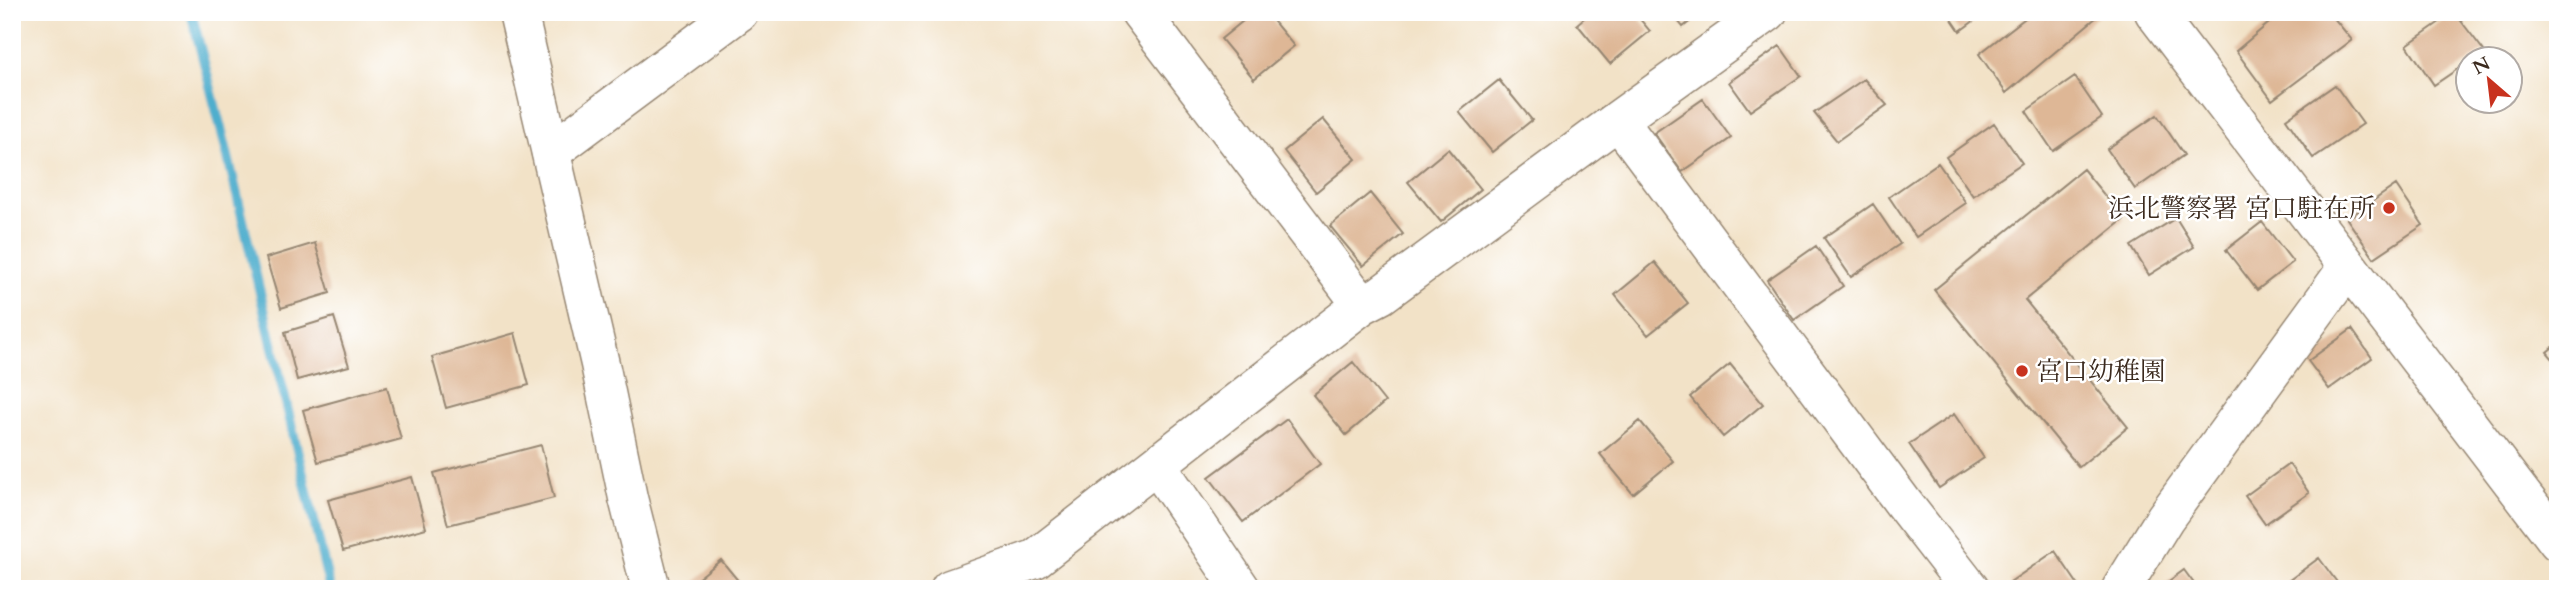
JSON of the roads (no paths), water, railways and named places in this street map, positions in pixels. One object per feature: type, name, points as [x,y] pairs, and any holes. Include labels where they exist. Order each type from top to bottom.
[{"type":"street","points":[[517,12],[651,589]]},
{"type":"street","points":[[551,152],[739,12]]},
{"type":"street","points":[[1140,12],[1362,305]]},
{"type":"street","points":[[950,589],[1035,559],[1362,305],[1381,295],[1768,12]]},
{"type":"street","points":[[2154,12],[2558,542]]},
{"type":"street","points":[[1618,120],[1970,589]]},
{"type":"street","points":[[2120,589],[2165,518],[2348,267]]},
{"type":"street","points":[[1157,465],[1241,589]]},
{"type":"waterway","points":[[191,12],[225,144],[330,589]]},
{"type":"place","name":"浜北警察署 宮口駐在所","points":[[2389,208]]},
{"type":"place","name":"宮口幼稚園","points":[[2022,371]]}]
